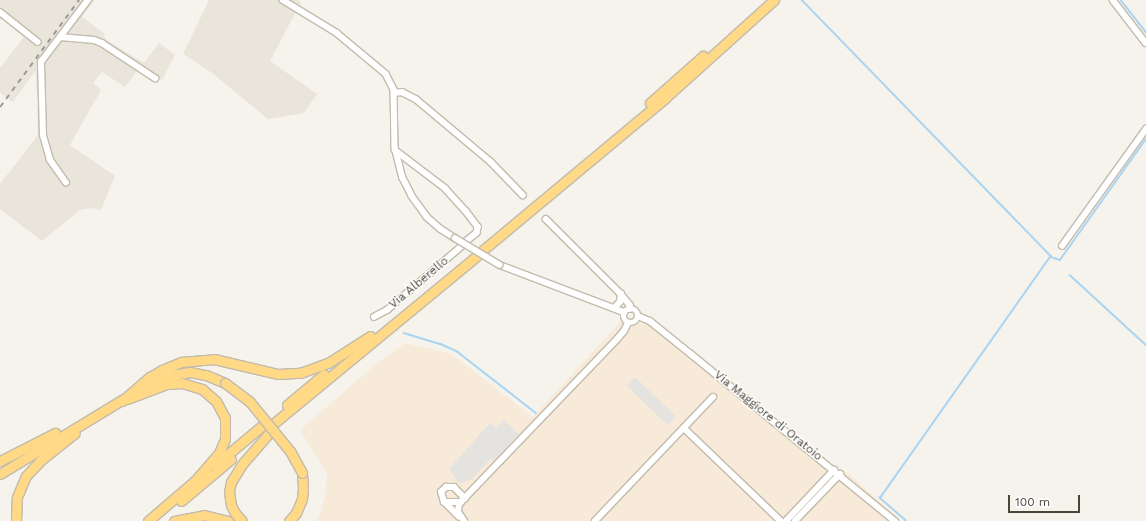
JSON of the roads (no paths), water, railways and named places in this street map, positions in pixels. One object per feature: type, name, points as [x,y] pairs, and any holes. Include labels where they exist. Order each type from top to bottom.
[{"type":"highway","points":[[157,521],[284,415],[651,102],[765,0]]},
{"type":"highway","points":[[148,521],[192,483],[270,426],[370,336],[664,99],[774,0]]},
{"type":"highway","points":[[122,401],[150,377],[167,367],[181,362],[214,358],[278,374],[300,373],[328,363],[370,336]]},
{"type":"highway","points":[[0,474],[157,380],[174,374],[198,373],[225,383],[250,402],[290,451],[302,473],[303,488],[302,499],[296,513],[290,521]]},
{"type":"highway","points":[[122,401],[159,387],[174,384],[196,386],[212,396],[225,418],[225,440],[220,452],[192,483]]},
{"type":"highway","points":[[0,461],[79,420],[100,413]]},
{"type":"highway","points":[[16,521],[17,497],[22,482],[28,473],[41,460],[100,413]]},
{"type":"highway","points":[[242,521],[235,513],[231,505],[229,492],[231,482],[270,426]]},
{"type":"highway","points":[[174,521],[204,515],[228,521]]},
{"type":"street","points":[[66,183],[50,160],[42,133],[41,62],[88,0]]},
{"type":"street","points":[[283,0],[337,33],[373,61],[388,78],[394,93],[393,136],[395,150],[403,178],[416,202],[432,221],[455,238],[500,265],[624,312],[630,309]]},
{"type":"street","points":[[1113,0],[1146,43]]},
{"type":"street","points":[[0,12],[38,42]]},
{"type":"street","points":[[60,37],[94,40],[102,43],[155,78]]},
{"type":"street","points":[[394,93],[402,92],[416,99],[491,162],[523,194]]},
{"type":"street","points":[[1062,246],[1146,128]]},
{"type":"street","points":[[395,150],[450,193],[477,225],[477,233],[467,241]]},
{"type":"street","name":"Via Maggiore di Oratoio","points":[[546,219],[621,294],[630,305],[630,309],[636,312],[638,316],[650,322],[685,349],[895,521]]},
{"type":"street","name":"Via Alberello","points":[[374,317],[392,306],[462,246]]},
{"type":"street","points":[[614,308],[620,302],[621,294]]},
{"type":"street","points":[[624,312],[623,317],[628,323]]},
{"type":"street","points":[[628,323],[634,322],[638,316]]},
{"type":"street","points":[[463,520],[458,510],[463,500],[618,338],[628,323]]},
{"type":"street","points":[[595,521],[714,397]]},
{"type":"street","points":[[684,428],[782,521]]},
{"type":"street","points":[[786,521],[837,472]]},
{"type":"street","points":[[795,521],[837,472]]},
{"type":"street","points":[[463,500],[456,488],[447,486],[441,493],[444,502],[463,520]]},
{"type":"street","points":[[444,502],[463,500]]},
{"type":"waterway","points":[[802,0],[1052,257]]},
{"type":"waterway","points":[[1121,0],[1146,32]]},
{"type":"waterway","points":[[1054,258],[1060,260],[1146,139]]},
{"type":"waterway","points":[[906,521],[880,498],[1051,256]]},
{"type":"waterway","points":[[1070,275],[1146,345]]},
{"type":"waterway","points":[[404,333],[441,344],[458,352],[536,413]]},
{"type":"railway","points":[[0,107],[79,0]]}]
